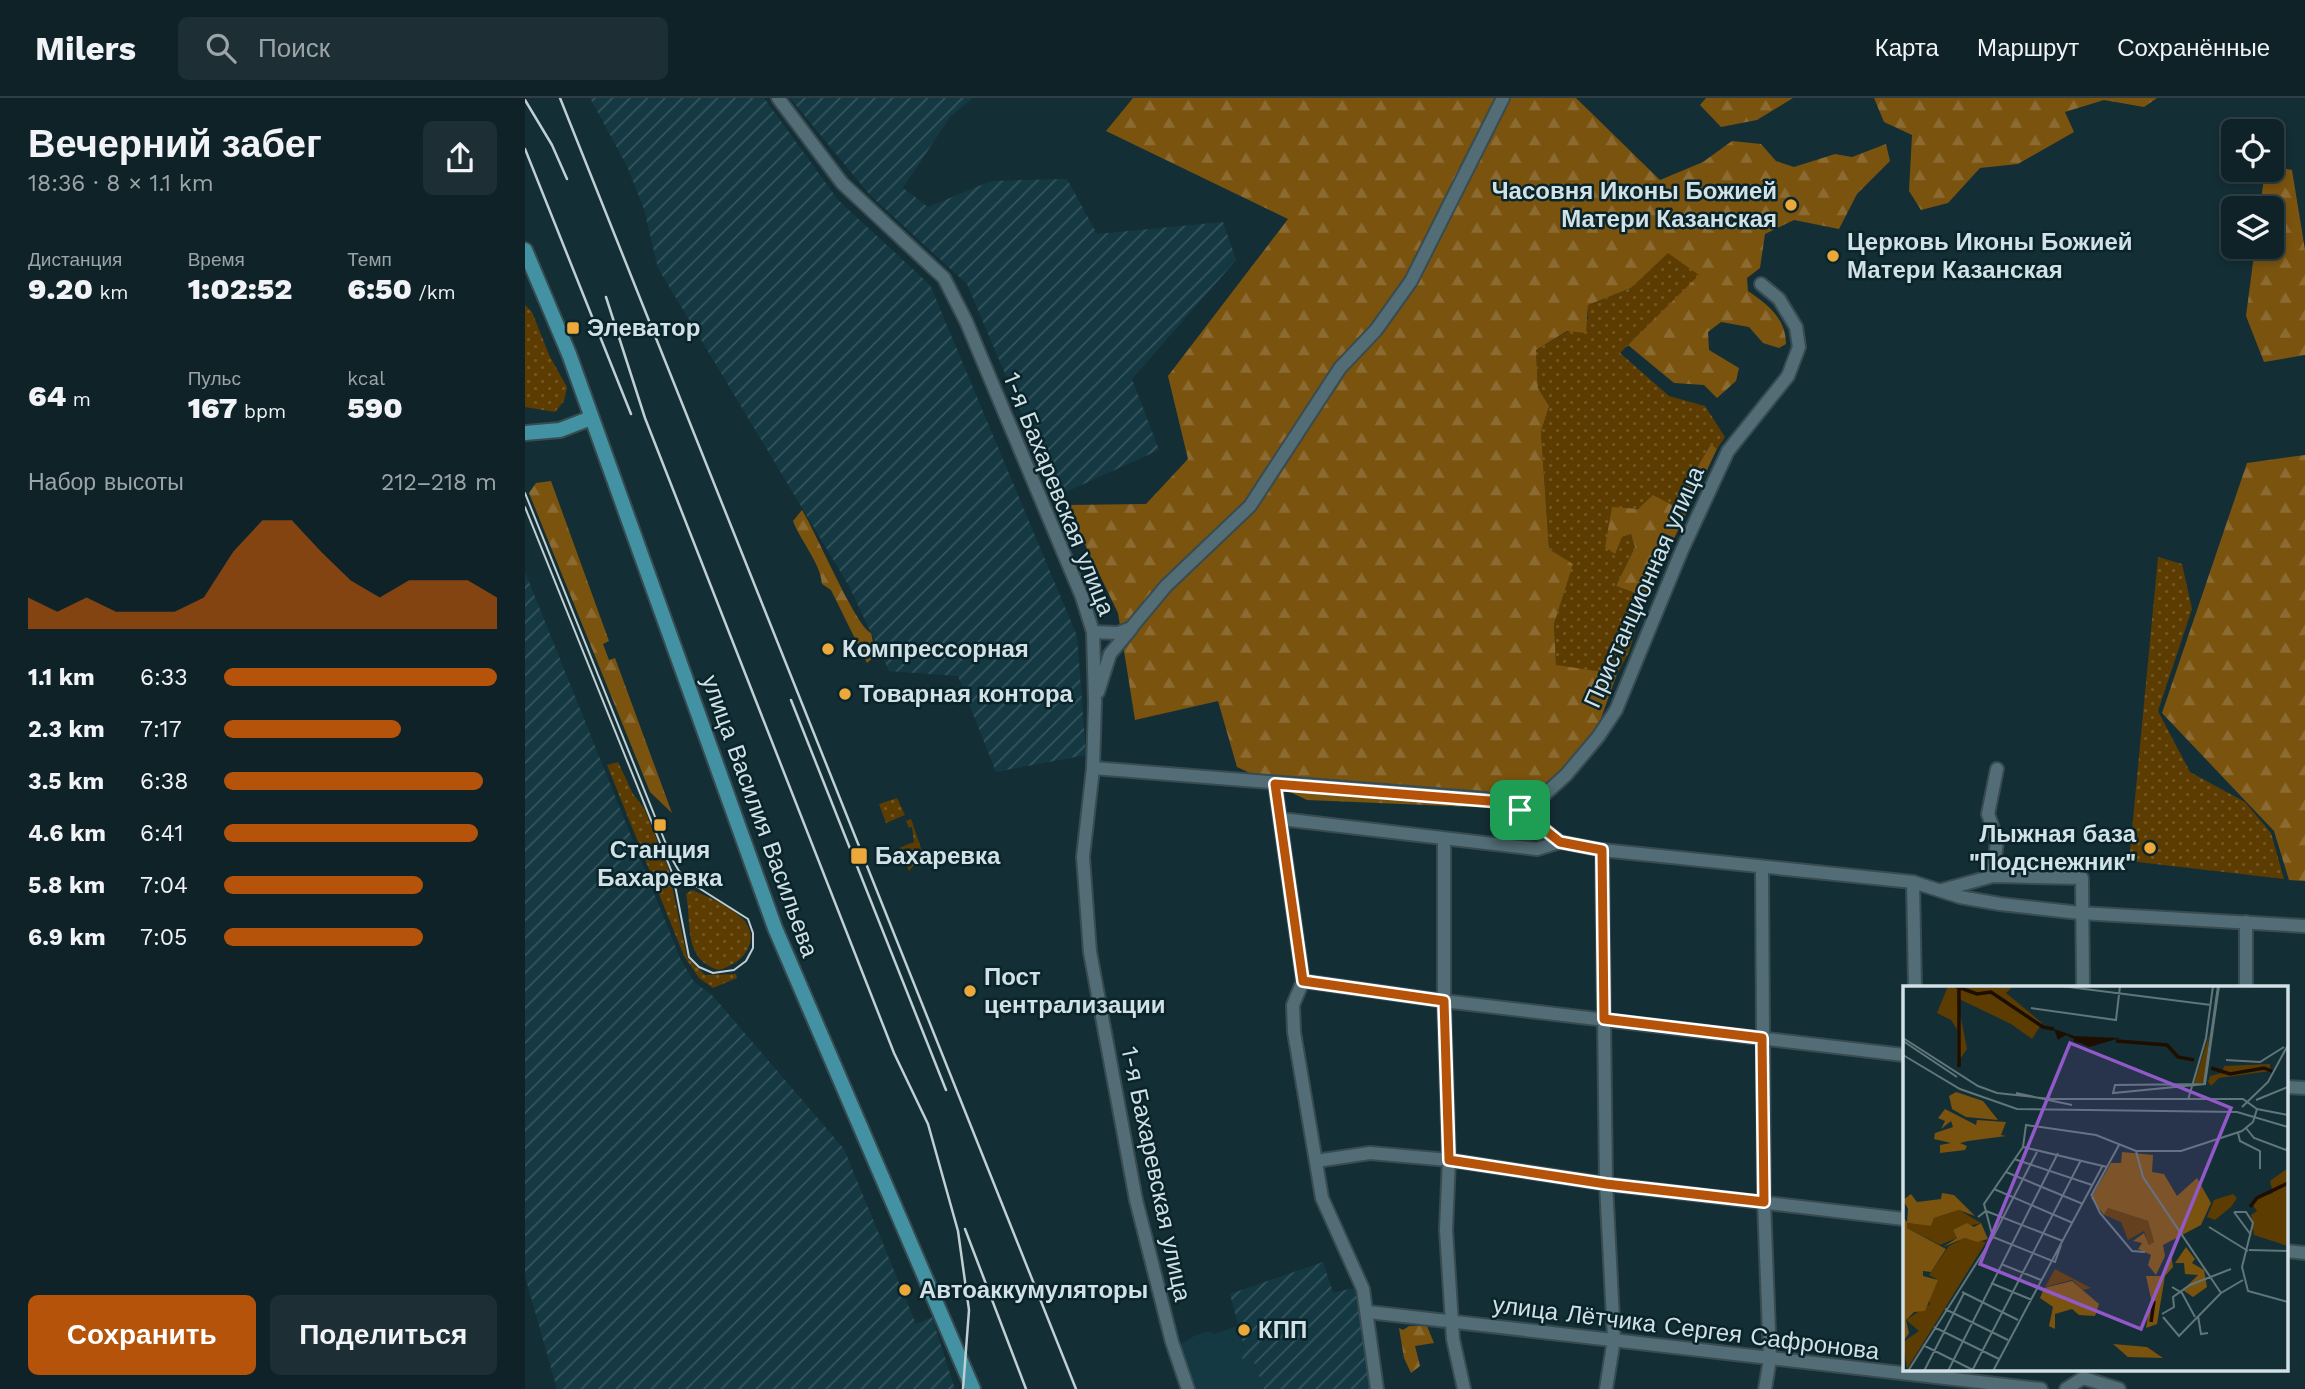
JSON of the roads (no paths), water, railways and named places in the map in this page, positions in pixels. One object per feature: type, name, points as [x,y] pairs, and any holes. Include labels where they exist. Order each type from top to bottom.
[{"type":"main road","name":"улица Василия Васильева","points":[[525,250],[552,311],[775,928],[974,1389]]},
{"type":"main road","points":[[525,433],[560,430],[591,418]]},
{"type":"street","name":"1-я Бахаревская улица","points":[[778,98],[842,183],[944,278],[966,321],[1082,597],[1093,632],[1093,768],[1083,857],[1094,983],[1136,1200],[1172,1342],[1188,1389]]},
{"type":"street","points":[[1095,703],[1110,654],[1166,586],[1250,506],[1340,368],[1383,321],[1411,281],[1503,98]]},
{"type":"street","name":"Пристанционная улица","points":[[1520,810],[1519,802],[1544,795],[1566,775],[1598,737],[1616,710],[1672,573],[1728,451],[1788,376],[1799,346],[1796,327],[1779,299],[1761,284]]},
{"type":"street","points":[[1093,632],[1118,633],[1131,628]]},
{"type":"street","points":[[1093,768],[1485,799],[1520,810],[1560,842]]},
{"type":"street","points":[[1993,876],[1997,840],[1988,814],[1997,769]]},
{"type":"street","points":[[1275,784],[1303,981],[1295,996],[1292,1015],[1316,1161],[1325,1207],[1355,1266],[1368,1312],[1377,1389]]},
{"type":"street","points":[[1281,820],[1537,849],[1560,842],[1602,850],[1913,882],[1986,902],[2080,912],[2305,926]]},
{"type":"street","points":[[1444,839],[1444,1001],[1449,1160],[1446,1230],[1451,1321],[1464,1389]]},
{"type":"street","points":[[1602,850],[1606,1184],[1614,1339],[1607,1389]]},
{"type":"street","points":[[1762,867],[1764,1202],[1770,1359],[1765,1389]]},
{"type":"street","points":[[1942,890],[1993,876],[2082,878],[2080,912],[2083,986]]},
{"type":"street","points":[[1913,882],[1915,986]]},
{"type":"street","points":[[2246,922],[2246,986]]},
{"type":"street","points":[[1303,981],[1444,1001],[1903,1055]]},
{"type":"street","points":[[2287,1087],[2305,1088]]},
{"type":"street","points":[[1316,1161],[1370,1153],[1449,1160],[1606,1184],[1903,1219]]},
{"type":"street","points":[[2287,1251],[2305,1253]]},
{"type":"street","name":"улица Лётчика Сергея Сафронова","points":[[1368,1312],[1614,1339],[1920,1379],[2041,1389]]},
{"type":"street","points":[[2066,1389],[2083,1374],[2119,1389]]},
{"type":"tram line","points":[[525,493],[672,859],[683,878],[748,919],[753,933],[753,948],[746,961],[734,970],[713,973],[699,967],[689,957],[673,875],[525,507]]},
{"type":"railway","points":[[560,98],[1076,1389]]},
{"type":"railway","points":[[525,100],[552,145],[567,179]]},
{"type":"railway","points":[[525,149],[631,414]]},
{"type":"railway","points":[[606,297],[645,418],[894,1053],[928,1124],[958,1231],[969,1310],[963,1389]]},
{"type":"railway","points":[[791,700],[946,1090]]},
{"type":"railway","points":[[965,1229],[1026,1389]]},
{"type":"place","name":"Часовня Иконы Божией Матери Казанская","points":[[1791,205]]},
{"type":"place","name":"Церковь Иконы Божией Матери Казанская","points":[[1833,256]]},
{"type":"place","name":"Элеватор","points":[[573,328]]},
{"type":"place","name":"Компрессорная","points":[[828,649]]},
{"type":"place","name":"Товарная контора","points":[[845,694]]},
{"type":"place","name":"Станция Бахаревка","points":[[660,825]]},
{"type":"place","name":"Лыжная база \"Подснежник\"","points":[[2150,848]]},
{"type":"place","name":"Бахаревка","points":[[859,856]]},
{"type":"place","name":"Пост централизации","points":[[970,991]]},
{"type":"place","name":"Автоаккумуляторы","points":[[905,1290]]},
{"type":"place","name":"КПП","points":[[1244,1330]]}]
